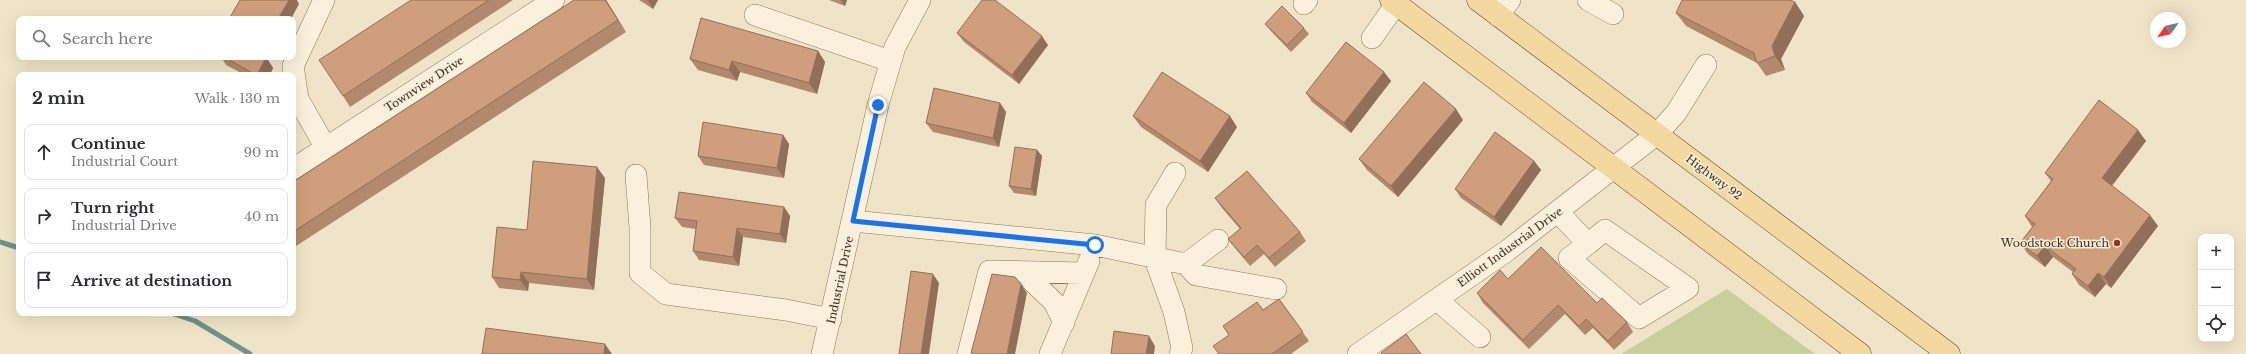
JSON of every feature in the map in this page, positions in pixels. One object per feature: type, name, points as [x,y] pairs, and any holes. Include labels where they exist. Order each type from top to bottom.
[{"type":"main road","name":"Highway 92","points":[[1478,0],[1504,8],[1657,134],[1949,354]]},
{"type":"main road","points":[[1394,2],[1860,354]]},
{"type":"street","points":[[296,60],[324,0]]},
{"type":"street","name":"Townview Drive","points":[[296,167],[554,0]]},
{"type":"street","name":"Industrial Drive","points":[[822,354],[878,105],[890,61],[895,47],[920,0]]},
{"type":"street","points":[[1588,0],[1613,14]]},
{"type":"street","points":[[1372,38],[1394,2]]},
{"type":"street","points":[[755,15],[890,61]]},
{"type":"street","points":[[294,72],[293,66],[296,60]]},
{"type":"street","name":"Elliott Industrial Drive","points":[[1358,354],[1508,250],[1614,169],[1657,134],[1676,113],[1706,65]]},
{"type":"street","points":[[296,86],[298,99],[326,148]]},
{"type":"street","points":[[1175,173],[1156,205],[1155,259],[1174,312],[1182,348],[1180,354]]},
{"type":"street","points":[[636,175],[640,273],[666,294],[786,310],[831,319]]},
{"type":"street","points":[[1558,212],[1588,244]]},
{"type":"street","points":[[853,221],[1095,245],[1155,259],[1186,264],[1196,274],[1276,289]]},
{"type":"street","points":[[1605,230],[1688,288],[1639,318],[1569,258],[1588,244],[1605,230]]},
{"type":"street","points":[[1186,264],[1218,240]]},
{"type":"street","points":[[1050,354],[1095,245]]},
{"type":"street","points":[[968,354],[989,271],[1084,273]]},
{"type":"street","points":[[1026,272],[1034,283],[1054,302],[1064,323]]},
{"type":"street","points":[[1437,300],[1480,337]]},
{"type":"green space","points":[[1727,289],[1815,354],[1621,354]]},
{"type":"building","points":[[240,0],[289,0],[280,16],[231,16]]},
{"type":"building","points":[[411,0],[489,0],[343,96],[319,60]]},
{"type":"building","points":[[574,0],[605,0],[618,20],[296,230],[296,180]]},
{"type":"building","points":[[982,0],[995,0],[1042,36],[1012,75],[957,33]]},
{"type":"building","points":[[1682,0],[1790,0],[1795,2],[1772,46],[1775,56],[1757,63],[1754,53],[1676,13]]},
{"type":"building","points":[[1282,6],[1304,28],[1287,45],[1265,24]]},
{"type":"building","points":[[701,18],[818,51],[809,83],[732,61],[729,70],[690,59]]},
{"type":"building","points":[[1346,42],[1384,72],[1344,123],[1306,93]]},
{"type":"building","points":[[229,60],[265,60],[259,72],[251,72]]},
{"type":"building","points":[[1162,72],[1230,116],[1200,161],[1133,116]]},
{"type":"building","points":[[1424,82],[1456,109],[1391,186],[1359,159]]},
{"type":"building","points":[[934,88],[1000,103],[993,138],[926,123]]},
{"type":"building","points":[[2099,100],[2138,130],[2102,178],[2150,215],[2104,277],[2098,273],[2088,286],[2072,274],[2076,269],[2045,246],[2037,256],[2020,243],[2035,224],[2025,216],[2053,179],[2045,173]]},
{"type":"building","points":[[703,122],[783,135],[777,168],[698,156]]},
{"type":"building","points":[[1495,132],[1534,161],[1494,217],[1455,189]]},
{"type":"building","points":[[1015,147],[1037,150],[1031,189],[1009,186]]},
{"type":"building","points":[[533,161],[597,167],[587,279],[521,272],[520,280],[492,277],[497,227],[527,230]]},
{"type":"building","points":[[1247,171],[1300,232],[1269,258],[1257,245],[1244,257],[1228,239],[1241,228],[1215,198]]},
{"type":"building","points":[[679,192],[784,207],[780,234],[737,228],[733,257],[693,251],[697,221],[675,218]]},
{"type":"building","points":[[1541,247],[1597,303],[1602,298],[1627,322],[1608,341],[1586,319],[1579,326],[1558,305],[1523,340],[1477,293],[1500,270],[1508,279]]},
{"type":"building","points":[[911,271],[933,274],[921,354],[899,354]]},
{"type":"building","points":[[992,274],[1015,277],[1021,284],[1007,354],[974,354],[971,353]]},
{"type":"building","points":[[1279,299],[1303,332],[1272,354],[1219,354],[1213,346],[1229,335],[1223,326],[1257,302],[1263,310]]},
{"type":"building","points":[[486,328],[605,344],[604,354],[482,354]]},
{"type":"building","points":[[1114,331],[1149,336],[1146,354],[1111,354]]},
{"type":"building","points":[[1406,334],[1421,354],[1381,353]]},
{"type":"waterway","points":[[0,242],[16,247]]},
{"type":"waterway","points":[[180,316],[195,321],[250,354]]},
{"type":"place","name":"Woodstock Church","points":[[2117,243]]},
{"type":"route","points":[[878,105],[853,221],[1095,245]]}]
